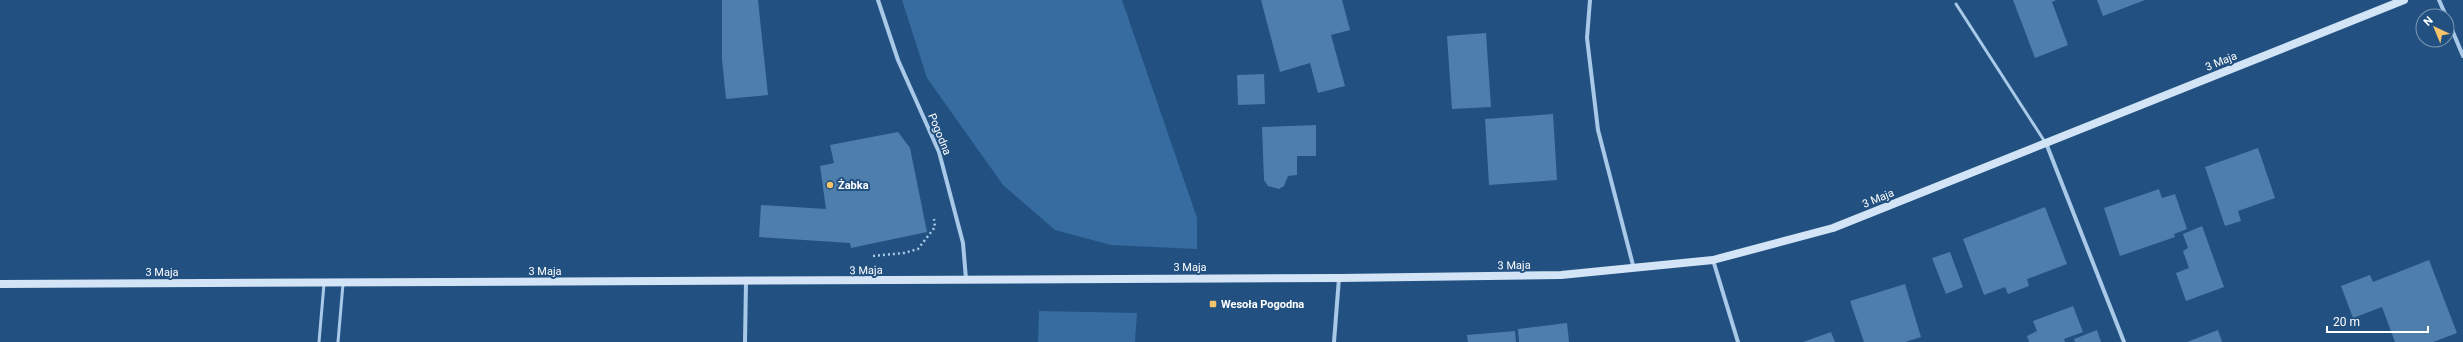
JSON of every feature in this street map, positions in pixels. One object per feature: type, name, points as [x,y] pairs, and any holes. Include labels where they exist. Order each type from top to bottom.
[{"type":"street","name":"Pogodna","points":[[878,0],[898,60],[939,152],[963,242],[966,279]]},
{"type":"street","points":[[1590,0],[1586,38],[1598,130],[1634,269]]},
{"type":"street","name":"3 Maja","points":[[0,284],[1339,278],[1561,275],[1713,260],[1833,228],[2404,0]]},
{"type":"street","points":[[2455,38],[2463,56]]},
{"type":"street","points":[[2046,143],[2124,342]]},
{"type":"street","points":[[1713,260],[1738,342]]},
{"type":"street","points":[[1334,342],[1339,278]]},
{"type":"street","points":[[745,342],[746,281]]},
{"type":"lane","points":[[1956,4],[2046,143]]},
{"type":"lane","points":[[319,342],[324,283]]},
{"type":"lane","points":[[338,342],[344,283]]},
{"type":"path","points":[[866,257],[904,253],[918,249],[935,227],[934,215]]},
{"type":"shaded area","points":[[902,0],[1122,0],[1197,218],[1197,249],[1111,245],[1055,230],[1003,185],[927,78]]},
{"type":"shaded area","points":[[1039,311],[1137,313],[1135,342],[1038,342]]},
{"type":"building","points":[[722,0],[758,0],[768,95],[726,99],[722,59]]},
{"type":"building","points":[[1261,0],[1342,0],[1350,30],[1331,35],[1345,86],[1318,93],[1310,63],[1280,72]]},
{"type":"building","points":[[2013,0],[2056,0],[2052,2],[2068,45],[2035,58]]},
{"type":"building","points":[[2097,0],[2145,0],[2103,16]]},
{"type":"building","points":[[1486,33],[1491,107],[1452,109],[1447,36]]},
{"type":"building","points":[[1264,74],[1265,104],[1238,105],[1237,75]]},
{"type":"building","points":[[1553,114],[1557,180],[1489,185],[1485,119]]},
{"type":"building","points":[[1316,125],[1316,156],[1297,156],[1297,175],[1288,176],[1284,186],[1279,189],[1268,186],[1264,180],[1262,127]]},
{"type":"building","points":[[898,132],[910,148],[927,232],[851,248],[850,243],[759,237],[761,205],[826,209],[820,166],[834,163],[830,145]]},
{"type":"building","points":[[2258,148],[2275,198],[2238,211],[2241,221],[2225,226],[2205,167]]},
{"type":"building","points":[[2159,189],[2162,198],[2175,194],[2187,229],[2174,234],[2175,237],[2120,256],[2104,208]]},
{"type":"building","points":[[2045,207],[2067,264],[2027,279],[2029,286],[2008,294],[2005,287],[1984,295],[1963,239]]},
{"type":"building","points":[[2202,226],[2224,287],[2186,301],[2176,273],[2189,268],[2183,251],[2188,248],[2183,234]]},
{"type":"building","points":[[1950,252],[1963,287],[1946,294],[1932,258]]},
{"type":"building","points":[[2429,260],[2457,333],[2433,342],[2395,342],[2382,307],[2353,318],[2341,286],[2370,275],[2373,282]]},
{"type":"building","points":[[1905,284],[1921,337],[1905,342],[1864,342],[1850,301]]},
{"type":"building","points":[[2073,306],[2083,332],[2064,339],[2065,342],[2029,342],[2027,336],[2037,331],[2033,321]]},
{"type":"building","points":[[1567,323],[1569,342],[1519,342],[1518,329]]},
{"type":"building","points":[[2097,330],[2101,342],[2075,342],[2074,339]]},
{"type":"building","points":[[2218,330],[2222,342],[2187,342]]},
{"type":"building","points":[[1515,331],[1516,342],[1468,342],[1467,335]]},
{"type":"building","points":[[1831,332],[1835,342],[1803,342]]},
{"type":"place","name":"Żabka","points":[[830,185]]},
{"type":"place","name":"Wesoła Pogodna","points":[[1213,304]]}]
